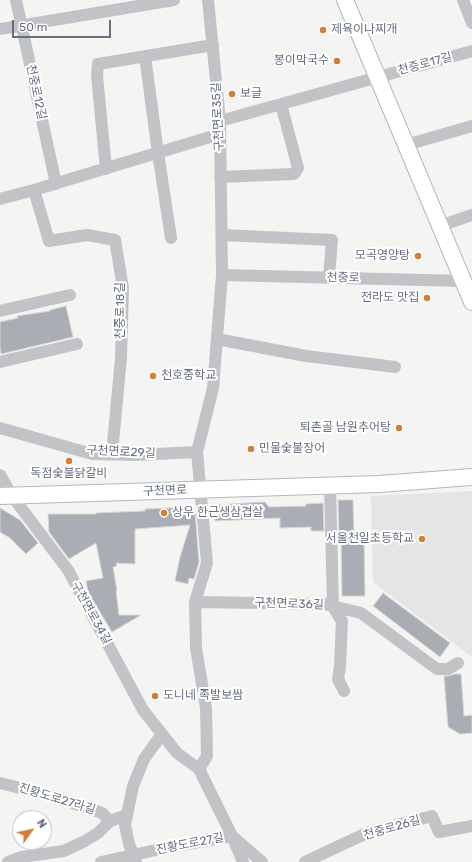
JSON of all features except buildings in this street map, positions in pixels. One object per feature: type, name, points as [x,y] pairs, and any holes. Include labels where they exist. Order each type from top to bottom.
[{"type":"main road","points":[[345,0],[472,302]]},
{"type":"main road","name":"구천면로","points":[[6,496],[379,484],[472,477]]},
{"type":"street","name":"천중로12길","points":[[16,0],[56,184]]},
{"type":"street","points":[[0,29],[174,0]]},
{"type":"street","name":"구천면로35길","points":[[200,490],[197,452],[213,388],[222,275],[220,121],[208,0]]},
{"type":"street","points":[[463,0],[472,23]]},
{"type":"street","points":[[106,169],[97,76],[98,64],[213,45]]},
{"type":"street","name":"천중로17길","points":[[377,77],[472,51]]},
{"type":"street","points":[[145,56],[171,238]]},
{"type":"street","points":[[220,121],[377,77]]},
{"type":"street","points":[[220,177],[294,174],[298,168],[281,104]]},
{"type":"street","points":[[406,145],[472,126]]},
{"type":"street","points":[[0,199],[56,184],[220,134]]},
{"type":"street","name":"천중로18길","points":[[34,190],[49,241],[87,235],[115,240],[123,288],[121,358],[112,454]]},
{"type":"street","points":[[440,226],[472,215]]},
{"type":"street","points":[[222,235],[332,240],[329,278]]},
{"type":"street","name":"천중로","points":[[222,275],[463,281]]},
{"type":"street","points":[[0,311],[70,295]]},
{"type":"street","points":[[217,339],[306,356],[395,367]]},
{"type":"street","points":[[0,362],[77,344]]},
{"type":"street","name":"구천면로29길","points":[[0,428],[92,454],[136,455],[197,452]]},
{"type":"street","name":"구천면로34길","points":[[0,475],[6,496],[68,570],[143,710],[177,753],[199,769],[232,836],[262,862]]},
{"type":"street","points":[[330,485],[333,607],[342,621],[338,679],[344,691]]},
{"type":"street","points":[[199,769],[208,756],[206,708],[196,648],[195,602],[207,563],[200,490]]},
{"type":"street","name":"구천면로36길","points":[[195,602],[324,604],[361,613],[437,669],[448,669],[458,663]]},
{"type":"street","points":[[135,858],[129,844],[125,825],[133,786],[144,759],[162,734]]},
{"type":"street","name":"진황도로27라길","points":[[0,782],[49,795],[102,813],[110,822]]},
{"type":"street","name":"진황도로27라길","points":[[47,862],[98,833],[110,822],[127,815]]},
{"type":"street","name":"천중로26길","points":[[305,862],[369,832],[432,816],[439,832],[472,826]]},
{"type":"street","points":[[232,836],[243,862]]},
{"type":"street","name":"진황도로27길","points":[[101,862],[135,858],[232,836]]},
{"type":"street","name":"진황도로27라길","points":[[8,862],[21,857],[64,851]]},
{"type":"shaded area","name":"서울천일초등학교","points":[[472,491],[472,657],[373,582],[371,496]]},
{"type":"place","name":"제육이나찌개","points":[[323,30]]},
{"type":"place","name":"봉이막국수","points":[[337,61]]},
{"type":"place","name":"보글","points":[[232,94]]},
{"type":"place","name":"모곡영양탕","points":[[418,256]]},
{"type":"place","name":"전라도 맛집","points":[[427,298]]},
{"type":"place","name":"천호중학교","points":[[153,376]]},
{"type":"place","name":"퇴촌골 남원추어탕","points":[[399,428]]},
{"type":"place","name":"민물숯불장어","points":[[251,449]]},
{"type":"place","name":"독점숯불닭갈비","points":[[69,461]]},
{"type":"place","name":"상우 한근생삼겹살","points":[[164,513]]},
{"type":"place","name":"서울천일초등학교","points":[[422,539]]},
{"type":"place","name":"도니네 족발보쌈","points":[[155,696]]}]
